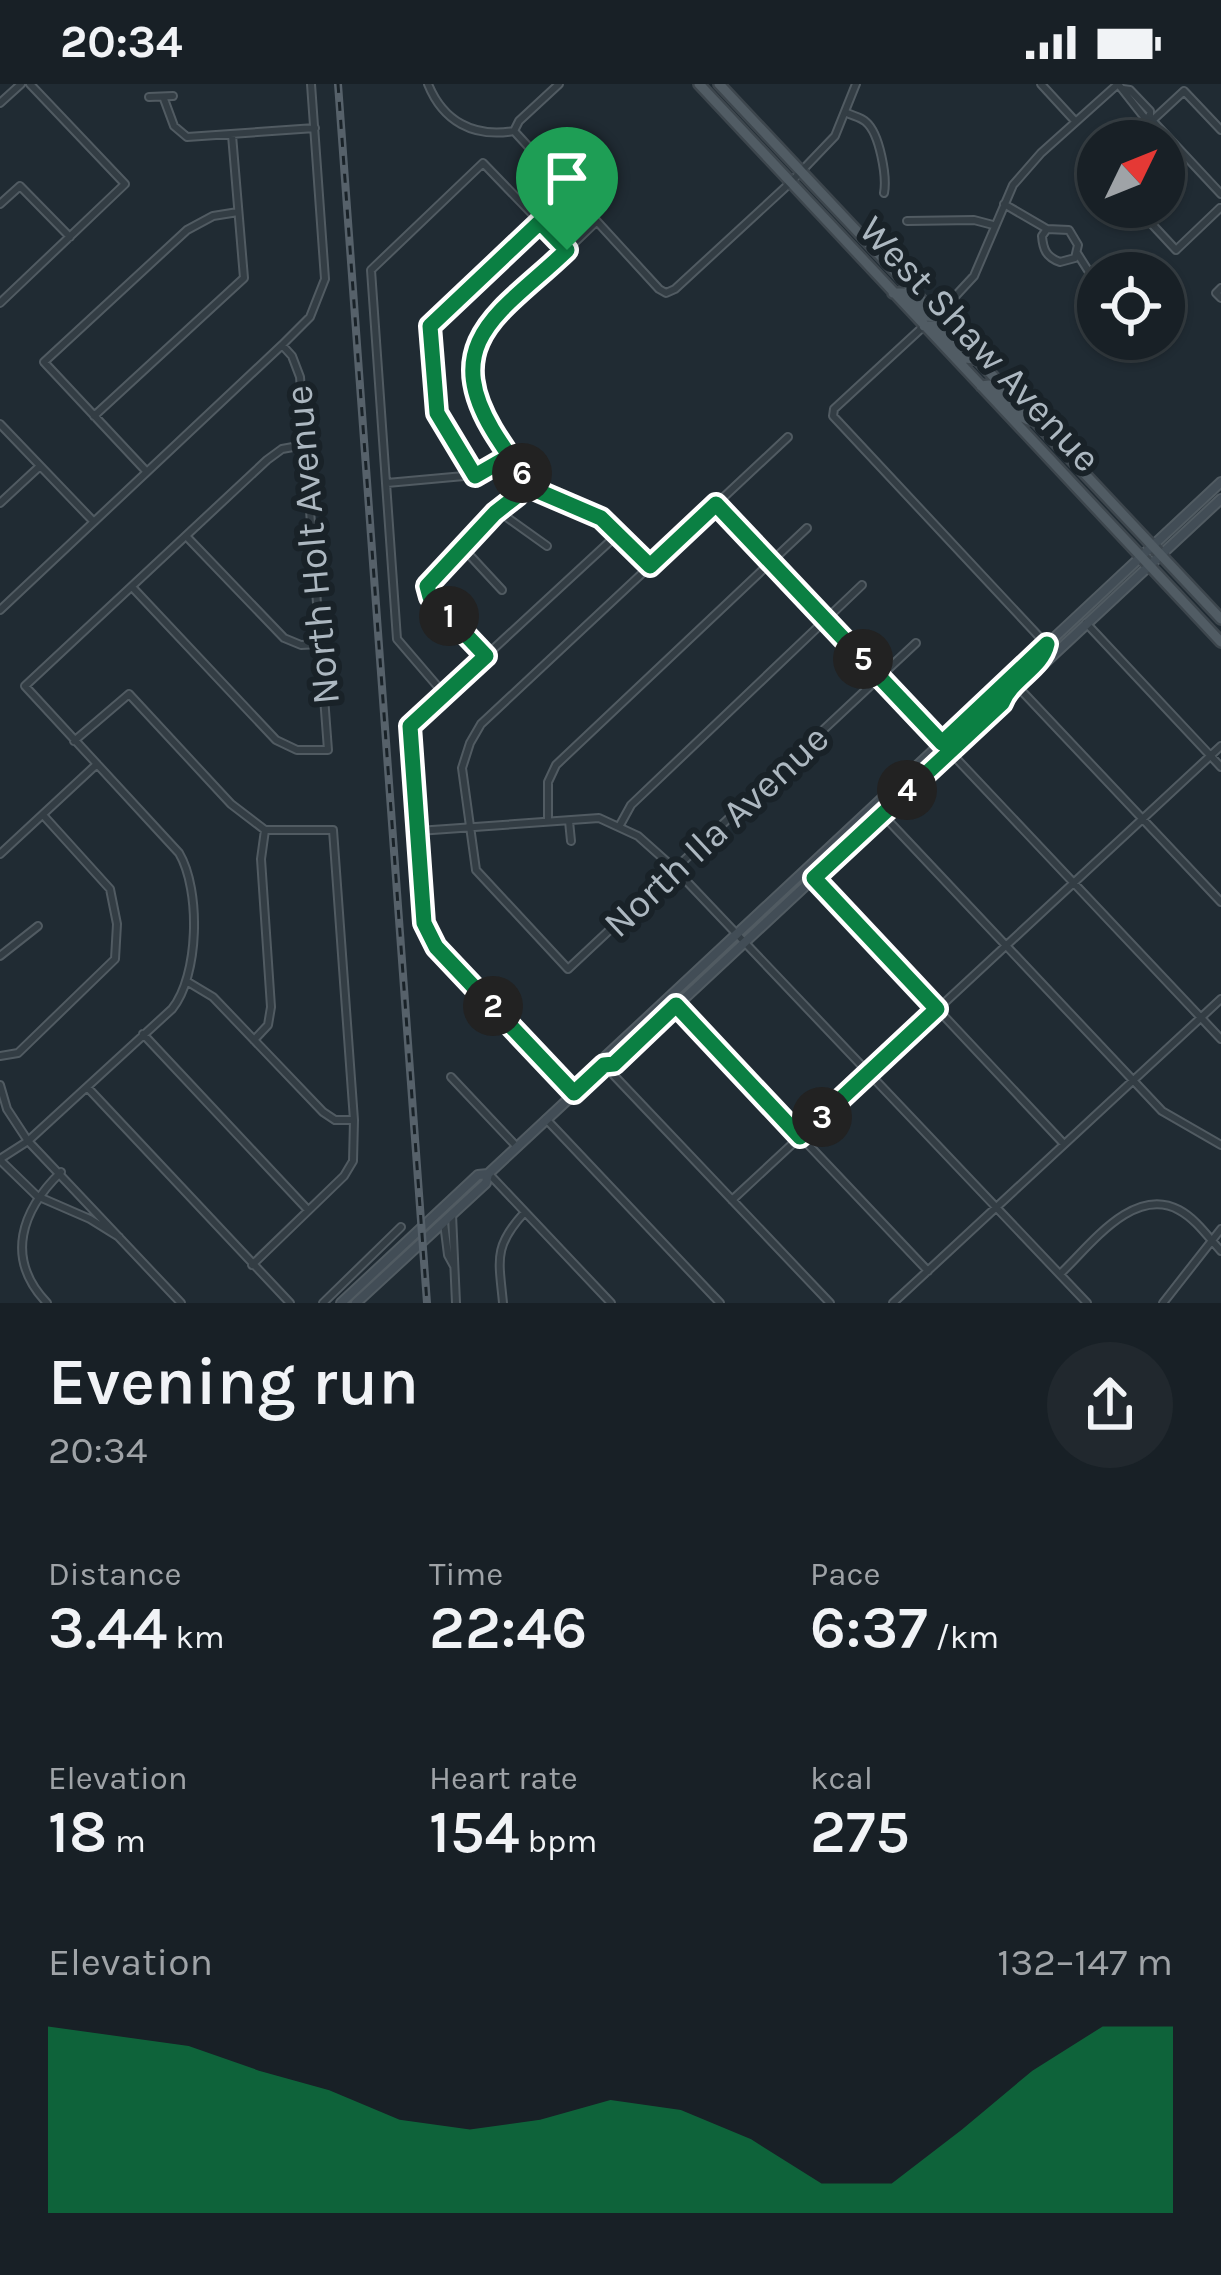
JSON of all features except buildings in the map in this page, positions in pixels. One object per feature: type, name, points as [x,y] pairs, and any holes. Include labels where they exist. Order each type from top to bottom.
[{"type":"main road","name":"West Shaw Avenue","points":[[699,84],[936,317],[1221,619]]},
{"type":"main road","name":"West Shaw Avenue","points":[[719,84],[893,293],[1221,641]]},
{"type":"main road","points":[[893,293],[903,293],[926,316],[936,317]]},
{"type":"main road","points":[[924,326],[934,326],[964,358],[975,359]]},
{"type":"main road","points":[[981,386],[989,385],[1018,415],[1038,425]]},
{"type":"main road","points":[[1042,452],[1070,459]]},
{"type":"main road","points":[[356,1303],[486,1183],[488,1174],[604,1065],[606,1056],[882,814],[1047,644],[1221,482]]},
{"type":"main road","points":[[604,1065],[614,1064],[676,1005],[806,869],[1002,703],[1221,499]]},
{"type":"main road","points":[[1002,703],[1008,690],[1045,655],[1047,644]]},
{"type":"main road","points":[[341,1303],[478,1174],[488,1174]]},
{"type":"main road","points":[[448,1217],[459,1192]]},
{"type":"street","points":[[0,103],[21,84]]},
{"type":"street","points":[[0,303],[125,184],[30,84]]},
{"type":"street","points":[[428,84],[450,120],[471,130],[514,131]]},
{"type":"street","points":[[514,131],[559,84]]},
{"type":"street","points":[[514,131],[666,293],[829,145],[856,84]]},
{"type":"street","points":[[1041,84],[1075,121]]},
{"type":"street","points":[[0,610],[310,317],[325,279],[309,85]]},
{"type":"street","points":[[936,317],[974,276],[1003,203],[1030,165],[1120,86],[1150,111],[1151,119],[1221,194],[1221,208],[1176,250],[1156,228]]},
{"type":"street","points":[[1151,119],[1184,91],[1221,130]]},
{"type":"street","points":[[149,97],[169,98],[174,126],[188,137],[315,128]]},
{"type":"street","points":[[847,112],[873,131],[887,184],[884,194]]},
{"type":"street","points":[[94,416],[244,278],[232,134]]},
{"type":"street","points":[[445,695],[398,639],[373,266],[482,163],[567,250]]},
{"type":"street","points":[[0,203],[20,186],[70,237]]},
{"type":"street","points":[[1003,203],[1047,230],[1069,230],[1076,239],[1077,253],[1068,262]]},
{"type":"street","points":[[146,471],[44,362],[187,230],[213,216],[238,212]]},
{"type":"street","points":[[907,221],[971,220],[993,225]]},
{"type":"street","points":[[475,476],[437,413],[430,326],[540,222]]},
{"type":"street","points":[[596,222],[483,330],[471,354],[470,385],[508,457],[538,491],[601,518],[650,566]]},
{"type":"street","points":[[1047,230],[1042,236],[1046,253],[1077,265]]},
{"type":"street","points":[[924,326],[834,409],[833,416],[1047,644]]},
{"type":"street","name":"North Holt Avenue","points":[[132,587],[276,740],[297,751],[328,750],[300,377],[282,345]]},
{"type":"street","points":[[0,424],[93,521]]},
{"type":"street","points":[[470,828],[462,768],[482,724],[788,437]]},
{"type":"street","points":[[119,1238],[90,1219],[37,1196],[0,1160],[28,1141],[172,1009],[188,982],[194,936],[186,865],[25,686],[272,456],[304,445]]},
{"type":"street","points":[[387,482],[475,476],[508,457]]},
{"type":"street","points":[[0,503],[40,466]]},
{"type":"street","points":[[518,495],[519,468]]},
{"type":"street","points":[[486,656],[427,591],[430,581],[498,511],[518,495],[538,491]]},
{"type":"street","points":[[716,504],[1221,1040]]},
{"type":"street","points":[[498,511],[548,546]]},
{"type":"street","points":[[548,821],[548,782],[556,765],[807,528]]},
{"type":"street","points":[[574,1093],[428,936],[410,726],[619,533]]},
{"type":"street","points":[[186,536],[284,638],[301,645],[320,644]]},
{"type":"street","points":[[297,540],[312,538]]},
{"type":"street","points":[[464,549],[502,590]]},
{"type":"street","points":[[620,825],[631,805],[862,585]]},
{"type":"street","points":[[1086,623],[1221,767]]},
{"type":"street","name":"North Ila Avenue","points":[[470,828],[472,857],[484,881],[568,969],[916,643]]},
{"type":"street","points":[[1018,687],[1221,902]]},
{"type":"street","points":[[74,741],[129,694],[231,804],[265,830],[333,830],[353,1161],[252,1265]]},
{"type":"street","points":[[732,1200],[1221,746]]},
{"type":"street","points":[[0,854],[97,764]]},
{"type":"street","points":[[882,814],[1168,1116],[1221,1144]]},
{"type":"street","points":[[0,1056],[18,1053],[115,959],[117,924],[110,889],[43,815]]},
{"type":"street","points":[[418,831],[599,818],[620,825],[675,869],[1087,1303]]},
{"type":"street","points":[[569,820],[571,841]]},
{"type":"street","points":[[254,1040],[268,1025],[271,1007],[261,859],[265,830]]},
{"type":"street","points":[[806,869],[1064,1144]]},
{"type":"street","points":[[0,956],[38,926]]},
{"type":"street","points":[[188,982],[207,992],[327,1116],[354,1120]]},
{"type":"street","points":[[893,1303],[1221,999]]},
{"type":"street","points":[[676,1005],[928,1271]]},
{"type":"street","points":[[143,1034],[308,1210]]},
{"type":"street","points":[[604,1065],[830,1303]]},
{"type":"street","points":[[451,1077],[517,1147]]},
{"type":"street","points":[[0,1085],[7,1109],[28,1141],[181,1303]]},
{"type":"street","points":[[87,1087],[290,1303]]},
{"type":"street","points":[[546,1119],[720,1303]]},
{"type":"street","points":[[47,1303],[32,1282],[24,1256],[26,1219],[37,1196],[61,1172]]},
{"type":"street","points":[[488,1174],[611,1303]]},
{"type":"street","points":[[1060,1274],[1125,1215],[1154,1205],[1182,1212],[1221,1251]]},
{"type":"street","points":[[503,1303],[499,1250],[524,1213]]},
{"type":"street","points":[[448,1217],[456,1303]]},
{"type":"street","points":[[323,1303],[401,1227]]},
{"type":"street","points":[[1163,1303],[1221,1229]]},
{"type":"railway","points":[[338,84],[427,1303]]},
{"type":"route","points":[[567,250],[483,330],[471,354],[470,385],[484,416],[519,468],[518,495],[427,586],[430,597],[486,656],[410,726],[424,923],[436,947],[574,1093],[604,1065],[614,1064],[676,1005],[800,1137],[937,1009],[814,878],[1002,703],[1008,690],[1045,655],[1047,644],[942,743],[716,504],[650,566],[601,518],[538,491],[519,468],[508,457],[475,476],[437,413],[430,326],[540,222],[567,250]]}]
